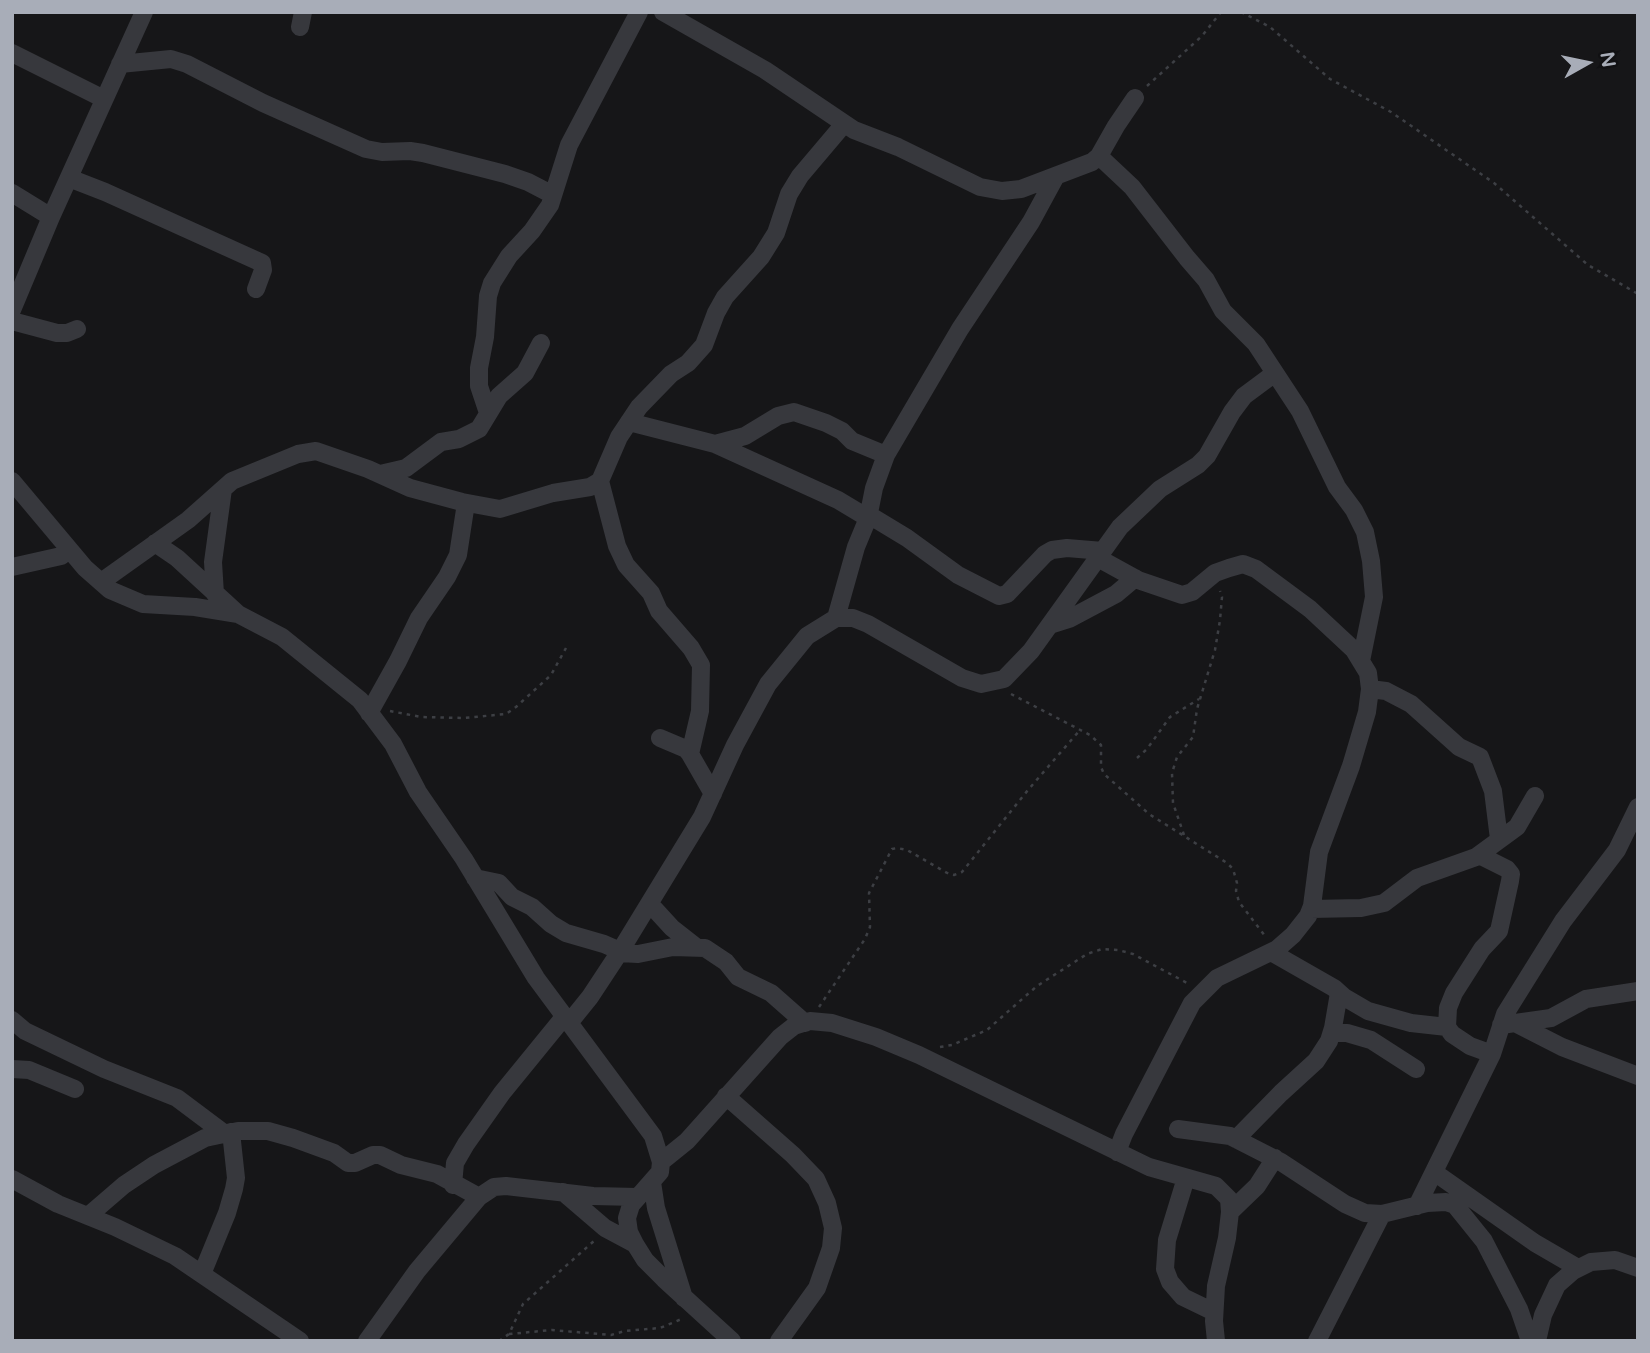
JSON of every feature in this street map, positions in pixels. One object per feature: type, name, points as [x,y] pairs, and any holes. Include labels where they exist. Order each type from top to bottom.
[{"type":"street","points":[[12,310],[144,12]]},
{"type":"street","points":[[488,413],[480,386],[488,296],[492,284],[509,256],[533,231],[550,205],[569,145],[639,12]]},
{"type":"street","points":[[663,12],[765,70],[844,124],[980,187],[1002,191],[1021,189],[1099,156],[1135,99]]},
{"type":"street","points":[[12,53],[104,99]]},
{"type":"street","points":[[120,64],[171,59],[187,64],[273,108],[366,149],[423,153],[505,174],[553,195]]},
{"type":"street","points":[[101,582],[188,520],[232,481],[258,468],[298,454],[316,451],[410,488],[500,509],[553,494],[590,488],[600,481],[619,437],[639,407],[671,374],[698,354],[725,297],[761,257],[776,233],[794,185],[844,124]]},
{"type":"street","points":[[1099,156],[1132,187],[1206,280],[1223,311],[1256,344],[1300,411],[1337,487],[1354,510],[1365,532],[1374,597],[1360,661]]},
{"type":"street","points":[[835,618],[856,547],[869,517],[874,488],[886,455],[960,329],[1031,222],[1056,176]]},
{"type":"street","points":[[69,178],[262,263],[263,270],[256,289]]},
{"type":"street","points":[[12,194],[51,217]]},
{"type":"street","points":[[12,321],[57,333],[77,329]]},
{"type":"street","points":[[380,474],[406,468],[441,442],[469,435],[479,429],[499,397],[525,373],[541,343]]},
{"type":"street","points":[[453,1185],[455,1163],[502,1093],[590,997],[620,952],[702,817],[735,745],[768,684],[807,636],[835,618],[853,618],[962,678],[981,684],[1004,679],[1031,651],[1120,527],[1141,505],[1207,456],[1244,396],[1275,373]]},
{"type":"street","points":[[715,444],[745,436],[778,416],[794,412],[842,431],[852,441],[886,455]]},
{"type":"street","points":[[629,422],[715,444],[838,500],[907,538],[958,575],[999,596],[1007,594],[1045,554],[1067,548],[1101,555],[1135,578],[1182,596],[1192,592],[1215,573],[1243,564],[1256,569],[1310,609],[1354,650],[1368,673],[1370,689],[1367,712],[1320,852],[1311,909],[1293,935],[1272,951],[1228,971],[1192,1003],[1117,1152]]},
{"type":"street","points":[[12,481],[69,550],[110,590],[143,604],[195,607],[238,614]]},
{"type":"street","points":[[600,481],[610,525],[626,565],[651,593],[659,611],[691,648],[701,665],[700,711],[690,754]]},
{"type":"street","points":[[215,594],[213,562],[223,489]]},
{"type":"street","points":[[371,709],[419,618],[447,577],[458,555],[466,503]]},
{"type":"street","points":[[155,543],[177,558],[238,614],[282,637],[371,709],[418,792],[536,978],[653,1136],[661,1162],[660,1172],[631,1205],[629,1232],[635,1244],[645,1260],[732,1341]]},
{"type":"street","points":[[12,567],[61,556],[69,550]]},
{"type":"street","points":[[1049,625],[1069,619],[1116,594],[1135,578]]},
{"type":"street","points":[[1370,689],[1386,691],[1411,704],[1459,747],[1480,757],[1493,791],[1499,839]]},
{"type":"street","points":[[660,738],[686,749],[713,794]]},
{"type":"street","points":[[1311,909],[1361,908],[1384,903],[1418,878],[1479,855],[1517,827],[1535,796]]},
{"type":"street","points":[[1417,1206],[1508,1024],[1511,1004],[1563,921],[1617,850],[1638,807]]},
{"type":"street","points":[[1479,855],[1507,869],[1510,881],[1499,931],[1482,948],[1454,993],[1448,1008],[1447,1027],[1452,1034],[1470,1045],[1492,1054]]},
{"type":"street","points":[[475,878],[499,883],[512,897],[532,907],[566,933],[620,952],[638,954],[695,946],[710,950],[726,962],[738,977],[771,993],[807,1022]]},
{"type":"street","points":[[650,904],[666,922],[695,946]]},
{"type":"street","points":[[1272,951],[1368,1011],[1411,1023],[1447,1027]]},
{"type":"street","points":[[1508,1024],[1561,1015],[1577,1002],[1586,999],[1638,991]]},
{"type":"street","points":[[1236,1139],[1316,1061],[1332,1034],[1339,993]]},
{"type":"street","points":[[1371,1040],[1381,1014]]},
{"type":"street","points":[[12,1021],[25,1031],[104,1069],[177,1098],[228,1133],[236,1178],[234,1189],[202,1274]]},
{"type":"street","points":[[661,1162],[687,1141],[780,1037],[793,1026],[807,1022],[843,1027],[876,1037],[917,1054],[1149,1167],[1216,1186],[1229,1199],[1230,1212],[1216,1286],[1216,1341]]},
{"type":"street","points":[[1508,1024],[1638,1076]]},
{"type":"street","points":[[1332,1034],[1347,1033],[1371,1040],[1416,1069]]},
{"type":"street","points":[[12,1069],[29,1070],[75,1089]]},
{"type":"street","points":[[726,1096],[816,1179],[827,1203],[833,1228],[831,1248],[817,1288],[779,1341]]},
{"type":"street","points":[[1230,1212],[1257,1186],[1270,1156],[1261,1114]]},
{"type":"street","points":[[1178,1129],[1236,1139],[1270,1156],[1345,1204],[1365,1213],[1382,1214],[1446,1202],[1455,1205],[1484,1241],[1519,1309],[1530,1341]]},
{"type":"street","points":[[88,1216],[124,1185],[154,1165],[205,1138],[228,1133],[268,1131],[316,1145],[348,1163],[380,1155],[401,1165],[437,1174],[479,1197]]},
{"type":"street","points":[[1434,1171],[1526,1237],[1578,1268]]},
{"type":"street","points":[[1186,1178],[1167,1240],[1165,1269],[1170,1282],[1183,1297],[1214,1312]]},
{"type":"street","points":[[12,1179],[58,1204],[176,1256],[300,1341]]},
{"type":"street","points":[[652,1182],[659,1219],[684,1298]]},
{"type":"street","points":[[367,1341],[417,1271],[479,1197],[494,1187],[637,1197]]},
{"type":"street","points":[[563,1192],[605,1228],[635,1244]]},
{"type":"street","points":[[1317,1341],[1382,1214]]},
{"type":"street","points":[[1537,1341],[1543,1315],[1557,1285],[1578,1268],[1591,1262],[1615,1260],[1638,1268]]},
{"type":"path","points":[[1135,99],[1202,36],[1221,12]]},
{"type":"path","points":[[1241,12],[1270,27],[1330,79],[1391,111],[1494,183],[1588,265],[1638,294]]},
{"type":"path","points":[[1184,835],[1173,803],[1172,773],[1177,757],[1193,737],[1199,699],[1215,650],[1222,597],[1215,573]]},
{"type":"path","points":[[371,709],[421,717],[464,718],[506,714],[551,675],[566,648]]},
{"type":"path","points":[[993,683],[1090,735],[1101,745],[1101,767],[1104,774],[1149,814],[1227,863],[1233,869],[1239,902],[1272,951]]},
{"type":"path","points":[[1137,758],[1147,749],[1170,717],[1199,699]]},
{"type":"path","points":[[807,1022],[865,939],[870,927],[869,892],[892,849],[907,850],[954,876],[962,872],[1080,730]]},
{"type":"path","points":[[917,1054],[952,1045],[987,1030],[1037,986],[1087,954],[1102,949],[1133,954],[1203,991]]},
{"type":"path","points":[[509,1334],[523,1304],[590,1247],[605,1228]]},
{"type":"path","points":[[499,1341],[509,1334],[552,1330],[611,1335],[660,1328],[701,1313]]}]
